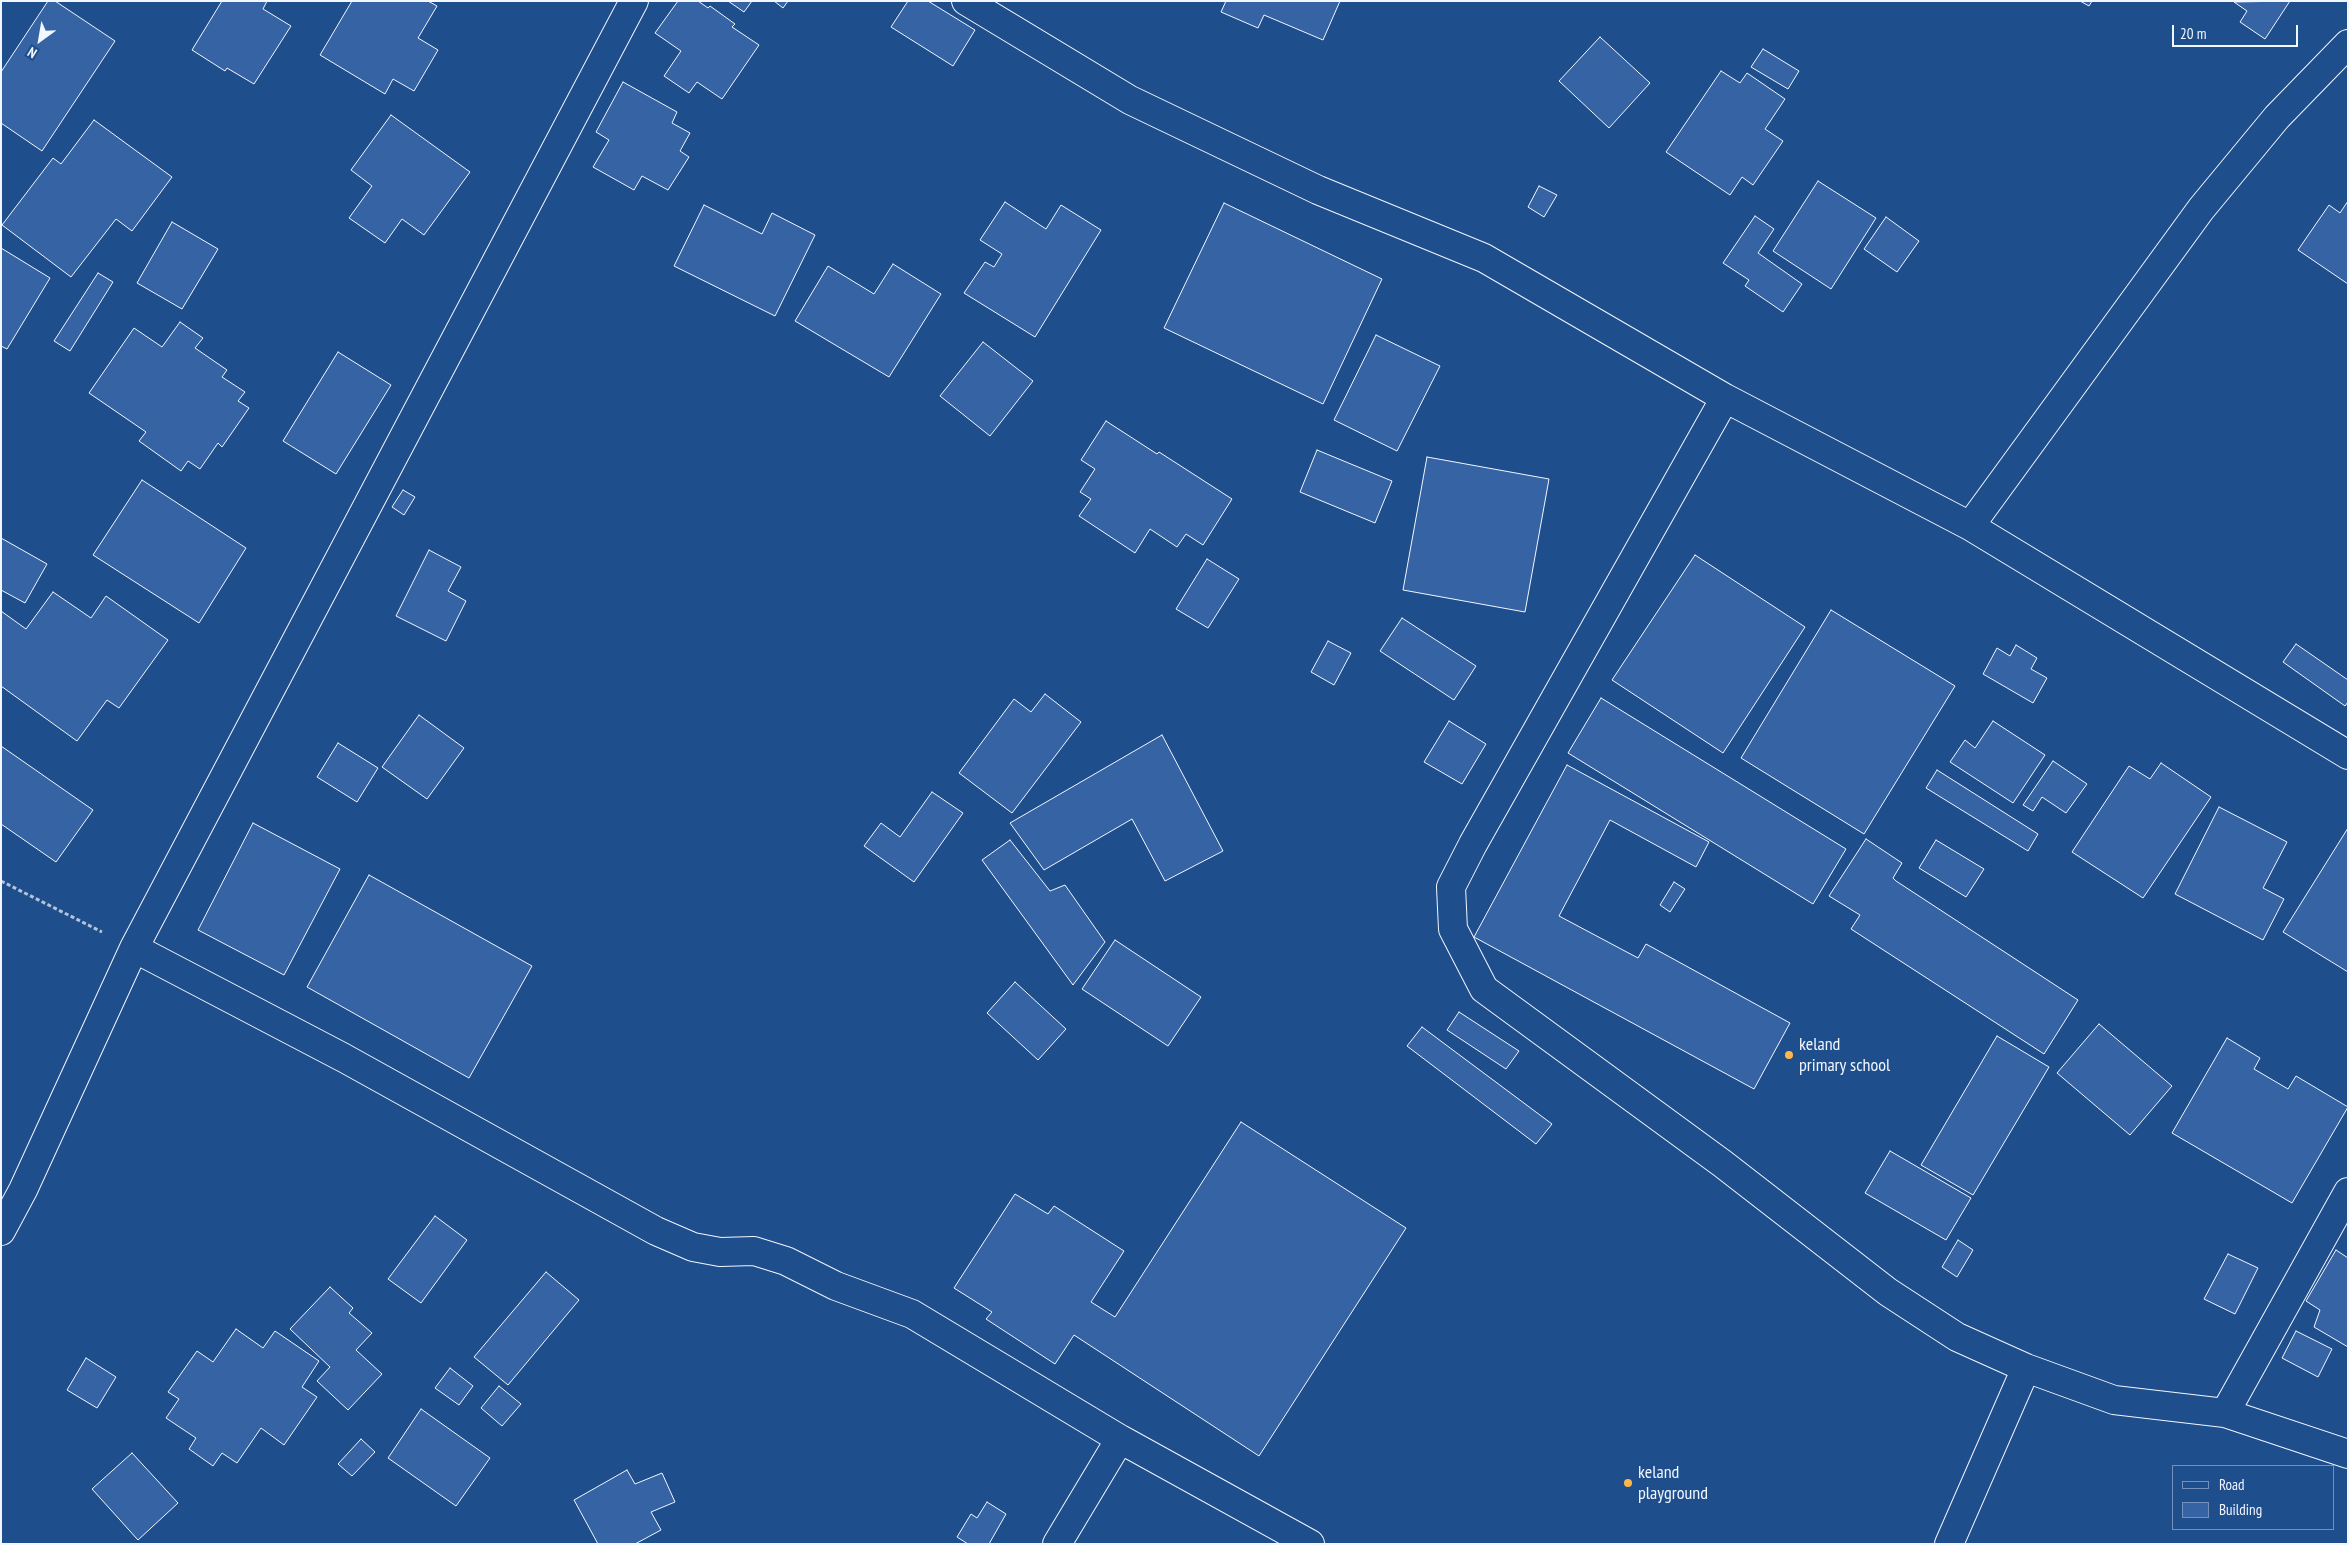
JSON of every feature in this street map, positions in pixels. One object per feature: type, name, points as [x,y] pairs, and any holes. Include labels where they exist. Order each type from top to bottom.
[{"type":"street","points":[[1,1231],[23,1190],[134,948],[634,1]]},
{"type":"street","points":[[966,1],[1130,100],[1318,190],[1484,258],[1725,398],[1970,526],[2348,755]]},
{"type":"street","points":[[1970,526],[2201,209],[2277,117],[2344,54]]},
{"type":"street","points":[[1725,398],[1473,844],[1451,887],[1453,929],[1484,990],[1722,1164],[1888,1292],[1956,1336],[2026,1368],[2114,1400],[2225,1413],[2348,1454]]},
{"type":"street","points":[[134,948],[344,1058],[656,1231],[693,1247],[720,1252],[754,1251],[786,1261],[836,1286],[912,1314],[1120,1439],[1310,1544]]},
{"type":"street","points":[[2225,1413],[2331,1218],[2348,1192]]},
{"type":"street","points":[[1949,1544],[1982,1473],[2026,1368]]},
{"type":"street","points":[[1057,1544],[1120,1439]]},
{"type":"path","points":[[1,881],[134,948]]},
{"type":"building","points":[[48,1],[55,1],[115,41],[42,151],[1,123],[1,72]]},
{"type":"building","points":[[222,1],[267,1],[263,9],[291,26],[254,84],[227,68],[225,71],[192,50]]},
{"type":"building","points":[[352,1],[428,1],[437,6],[418,38],[438,50],[414,91],[393,79],[385,94],[320,55]]},
{"type":"building","points":[[678,1],[698,1],[708,8],[710,6],[735,24],[732,27],[759,45],[722,99],[697,82],[689,93],[664,76],[681,51],[655,33]]},
{"type":"building","points":[[728,1],[752,1],[744,12]]},
{"type":"building","points":[[774,1],[788,1],[783,8]]},
{"type":"building","points":[[908,1],[928,1],[975,30],[953,66],[891,27]]},
{"type":"building","points":[[1226,1],[1340,1],[1323,40],[1264,15],[1258,28],[1221,12]]},
{"type":"building","points":[[2080,1],[2092,1],[2089,6]]},
{"type":"building","points":[[2290,1],[2265,39],[2240,22],[2247,11],[2234,2]]},
{"type":"building","points":[[1600,37],[1650,83],[1609,128],[1559,81]]},
{"type":"building","points":[[1763,49],[1799,71],[1788,89],[1751,67]]},
{"type":"building","points":[[1721,71],[1740,83],[1747,73],[1785,99],[1765,129],[1783,141],[1753,185],[1742,177],[1730,195],[1666,152]]},
{"type":"building","points":[[623,82],[677,112],[672,123],[690,133],[680,151],[689,157],[668,190],[642,176],[634,190],[593,167],[609,140],[596,132]]},
{"type":"building","points":[[391,115],[470,172],[424,235],[402,219],[385,243],[349,218],[372,186],[351,170]]},
{"type":"building","points":[[94,120],[172,177],[132,231],[116,219],[71,277],[2,225],[53,158],[61,164]]},
{"type":"building","points":[[1818,181],[1876,218],[1831,289],[1773,251]]},
{"type":"building","points":[[1539,186],[1557,195],[1544,217],[1528,207]]},
{"type":"building","points":[[2348,201],[2348,284],[2298,250],[2329,205],[2340,213]]},
{"type":"building","points":[[1005,202],[1046,229],[1061,205],[1101,230],[1035,337],[964,293],[985,262],[994,267],[1002,254],[980,240]]},
{"type":"building","points":[[1224,203],[1382,279],[1323,404],[1164,328]]},
{"type":"building","points":[[704,205],[762,234],[772,213],[815,235],[775,316],[674,266]]},
{"type":"building","points":[[1755,216],[1774,229],[1758,253],[1802,284],[1783,312],[1745,286],[1749,280],[1723,263]]},
{"type":"building","points":[[1886,217],[1919,241],[1897,272],[1864,249]]},
{"type":"building","points":[[172,222],[218,249],[182,309],[137,283]]},
{"type":"building","points":[[1,248],[50,278],[7,349],[1,346]]},
{"type":"building","points":[[893,264],[941,294],[889,377],[795,321],[828,266],[874,294]]},
{"type":"building","points":[[98,273],[113,282],[70,351],[54,341]]},
{"type":"building","points":[[180,322],[203,338],[195,348],[227,370],[222,377],[245,392],[238,401],[249,408],[222,447],[218,443],[200,469],[188,461],[181,471],[139,441],[146,432],[89,393],[134,328],[162,347]]},
{"type":"building","points":[[1376,335],[1440,366],[1397,451],[1334,420]]},
{"type":"building","points":[[983,342],[1033,381],[990,436],[940,396]]},
{"type":"building","points":[[338,352],[391,385],[336,474],[283,441]]},
{"type":"building","points":[[1106,421],[1157,454],[1159,452],[1232,499],[1203,545],[1186,534],[1177,547],[1150,529],[1135,553],[1079,516],[1091,499],[1080,492],[1095,469],[1081,460]]},
{"type":"building","points":[[1317,450],[1392,481],[1375,523],[1300,492]]},
{"type":"building","points":[[1427,457],[1549,479],[1525,612],[1403,590]]},
{"type":"building","points":[[142,480],[246,548],[199,623],[93,555]]},
{"type":"building","points":[[403,490],[415,497],[404,515],[392,507]]},
{"type":"building","points":[[1,538],[47,564],[25,603],[1,590]]},
{"type":"building","points":[[429,550],[461,567],[448,591],[466,601],[446,641],[396,616]]},
{"type":"building","points":[[1695,555],[1805,627],[1723,753],[1612,680]]},
{"type":"building","points":[[1207,559],[1239,579],[1208,628],[1176,609]]},
{"type":"building","points":[[53,592],[91,618],[106,596],[168,640],[119,708],[107,700],[77,741],[1,686],[1,611],[26,629]]},
{"type":"building","points":[[1831,610],[1955,686],[1864,834],[1741,758]]},
{"type":"building","points":[[1402,618],[1476,666],[1454,700],[1380,651]]},
{"type":"building","points":[[1328,641],[1351,653],[1334,685],[1311,672]]},
{"type":"building","points":[[2296,644],[2348,680],[2348,702],[2345,706],[2283,662]]},
{"type":"building","points":[[2016,645],[2037,658],[2031,669],[2047,678],[2033,703],[1983,674],[1997,648],[2010,656]]},
{"type":"building","points":[[1045,694],[1081,722],[1012,813],[959,773],[1014,699],[1031,712]]},
{"type":"building","points":[[1601,698],[1846,849],[1813,904],[1568,753]]},
{"type":"building","points":[[419,715],[464,748],[427,799],[382,767]]},
{"type":"building","points":[[1449,721],[1486,744],[1462,784],[1424,762]]},
{"type":"building","points":[[1993,721],[2045,755],[2013,803],[1950,762],[1965,740],[1975,748]]},
{"type":"building","points":[[1162,735],[1223,851],[1165,881],[1132,819],[1044,870],[1010,823]]},
{"type":"building","points":[[338,743],[378,768],[357,802],[317,777]]},
{"type":"building","points":[[1,746],[93,810],[56,862],[1,824]]},
{"type":"building","points":[[2053,761],[2087,784],[2066,813],[2042,797],[2033,811],[2023,805]]},
{"type":"building","points":[[2161,763],[2211,797],[2143,898],[2072,852],[2129,766],[2150,779]]},
{"type":"building","points":[[1567,765],[1709,842],[1696,867],[1610,820],[1559,916],[1638,958],[1646,944],[1790,1023],[1754,1089],[1474,937]]},
{"type":"building","points":[[1937,770],[2038,834],[2028,851],[1926,788]]},
{"type":"building","points":[[932,792],[963,813],[914,882],[864,846],[881,823],[900,837]]},
{"type":"building","points":[[2219,807],[2287,842],[2263,888],[2284,899],[2263,940],[2175,894]]},
{"type":"building","points":[[253,823],[340,869],[284,975],[198,930]]},
{"type":"building","points":[[2348,828],[2348,972],[2283,932]]},
{"type":"building","points":[[1866,839],[1902,863],[1893,878],[1896,881],[2078,1000],[2044,1054],[1851,929],[1860,915],[1829,896]]},
{"type":"building","points":[[1010,840],[1050,891],[1065,885],[1105,942],[1073,985],[982,860]]},
{"type":"building","points":[[1936,840],[1984,869],[1966,897],[1919,868]]},
{"type":"building","points":[[369,875],[532,966],[469,1078],[307,987]]},
{"type":"building","points":[[1674,882],[1685,889],[1670,912],[1660,905]]},
{"type":"building","points":[[1115,940],[1201,997],[1168,1046],[1082,989]]},
{"type":"building","points":[[1015,982],[1066,1029],[1038,1060],[987,1013]]},
{"type":"building","points":[[1459,1012],[1519,1051],[1506,1069],[1447,1030]]},
{"type":"building","points":[[2099,1024],[2172,1086],[2130,1135],[2057,1073]]},
{"type":"building","points":[[1422,1027],[1552,1124],[1536,1144],[1407,1046]]},
{"type":"building","points":[[1997,1036],[2049,1067],[1973,1195],[1921,1165]]},
{"type":"building","points":[[2227,1038],[2260,1058],[2254,1069],[2288,1089],[2296,1076],[2348,1107],[2292,1203],[2172,1133]]},
{"type":"building","points":[[1241,1122],[1406,1228],[1259,1456],[1074,1335],[1055,1364],[986,1319],[992,1312],[954,1288],[1015,1194],[1048,1214],[1054,1206],[1124,1251],[1091,1302],[1115,1317]]},
{"type":"building","points":[[1890,1151],[1971,1198],[1946,1240],[1865,1193]]},
{"type":"building","points":[[435,1216],[467,1240],[421,1303],[388,1279]]},
{"type":"building","points":[[1958,1240],[1973,1250],[1957,1277],[1942,1267]]},
{"type":"building","points":[[2336,1250],[2348,1258],[2348,1347],[2314,1327],[2320,1310],[2306,1301]]},
{"type":"building","points":[[2228,1254],[2258,1268],[2235,1314],[2204,1299]]},
{"type":"building","points":[[546,1272],[579,1300],[508,1385],[474,1357]]},
{"type":"building","points":[[330,1287],[353,1308],[349,1313],[372,1333],[356,1350],[382,1374],[348,1410],[317,1381],[330,1367],[290,1329]]},
{"type":"building","points":[[236,1329],[263,1348],[275,1331],[319,1361],[302,1387],[317,1397],[284,1445],[261,1428],[237,1463],[222,1453],[213,1466],[189,1449],[196,1438],[166,1418],[179,1399],[168,1392],[197,1351],[213,1362]]},
{"type":"building","points":[[2296,1331],[2332,1349],[2318,1377],[2282,1358]]},
{"type":"building","points":[[86,1358],[116,1377],[97,1408],[67,1390]]},
{"type":"building","points":[[450,1368],[473,1386],[459,1405],[435,1388]]},
{"type":"building","points":[[499,1386],[521,1404],[502,1426],[481,1408]]},
{"type":"building","points":[[421,1409],[490,1458],[456,1506],[388,1458]]},
{"type":"building","points":[[361,1439],[375,1452],[352,1476],[338,1464]]},
{"type":"building","points":[[132,1453],[178,1503],[138,1540],[92,1489]]},
{"type":"building","points":[[627,1470],[635,1484],[662,1473],[675,1502],[651,1512],[661,1530],[635,1544],[598,1544],[574,1500]]},
{"type":"building","points":[[987,1502],[1006,1514],[989,1544],[968,1544],[957,1537],[971,1514],[977,1518]]},
{"type":"place","name":"keland primary school","points":[[1789,1055]]},
{"type":"place","name":"keland playground","points":[[1628,1483]]}]
